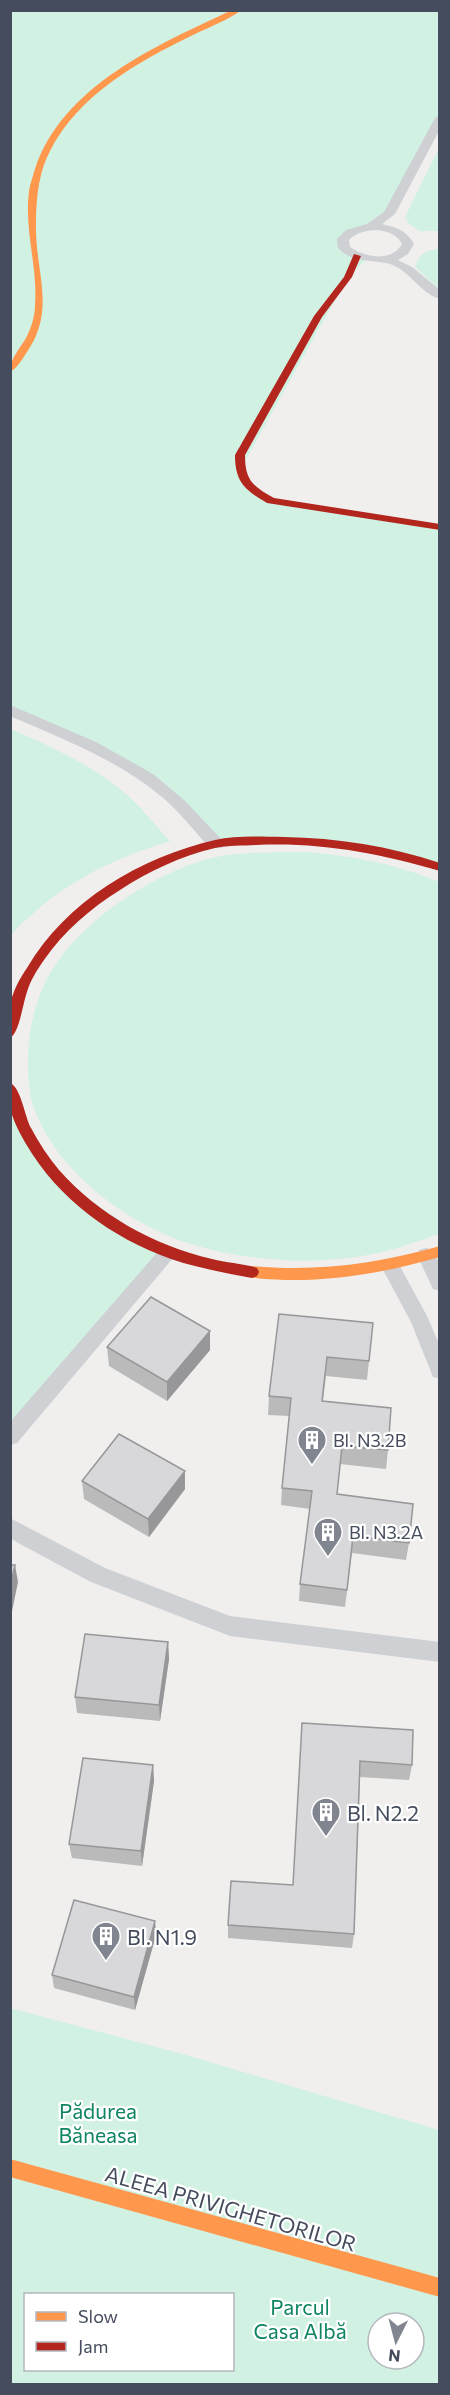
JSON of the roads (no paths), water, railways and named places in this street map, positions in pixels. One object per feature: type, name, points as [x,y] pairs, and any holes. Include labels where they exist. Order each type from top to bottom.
[{"type":"street","points":[[10,369],[31,344],[42,311],[30,210],[32,189],[46,152],[76,111],[114,75],[150,52],[239,10]]},
{"type":"street","points":[[370,227],[388,214],[440,118]]},
{"type":"street","points":[[388,214],[395,231]]},
{"type":"street","points":[[348,277],[382,259],[402,254],[408,244],[403,236],[395,231],[370,227],[352,231],[343,239],[344,248],[357,256],[382,259],[408,269],[440,296]]},
{"type":"street","points":[[402,254],[408,269]]},
{"type":"street","points":[[357,256],[348,277],[318,316],[253,430],[240,455],[240,470],[246,483],[254,491],[271,501],[440,527]]},
{"type":"street","points":[[10,710],[92,746],[142,775],[166,792],[216,844]]},
{"type":"street","points":[[10,1033],[15,1007],[28,975],[49,944],[72,921],[106,893],[137,874],[216,844],[308,840],[363,844],[411,856],[440,867]]},
{"type":"street","points":[[10,1088],[12,1112],[22,1131],[55,1176],[104,1219],[167,1253],[250,1272],[314,1275],[364,1271],[433,1253],[440,1284]]},
{"type":"street","points":[[10,1437],[167,1253]]},
{"type":"street","points":[[390,1266],[420,1321],[440,1371]]},
{"type":"street","points":[[10,1527],[98,1575],[230,1626],[440,1653]]},
{"type":"street","name":"ALEEA PRIVIGHETORILOR","points":[[10,2168],[440,2288]]},
{"type":"place","name":"Bl. N3.2B","points":[[312,1466]]},
{"type":"place","name":"Bl. N3.2A","points":[[328,1558]]},
{"type":"place","name":"Bl. N2.2","points":[[326,1838]]},
{"type":"place","name":"Bl. N1.9","points":[[106,1962]]},
{"type":"park label","name":"Pădurea Băneasa","points":[[98,2122]]},
{"type":"park label","name":"Parcul Casa Albă","points":[[300,2318]]}]
